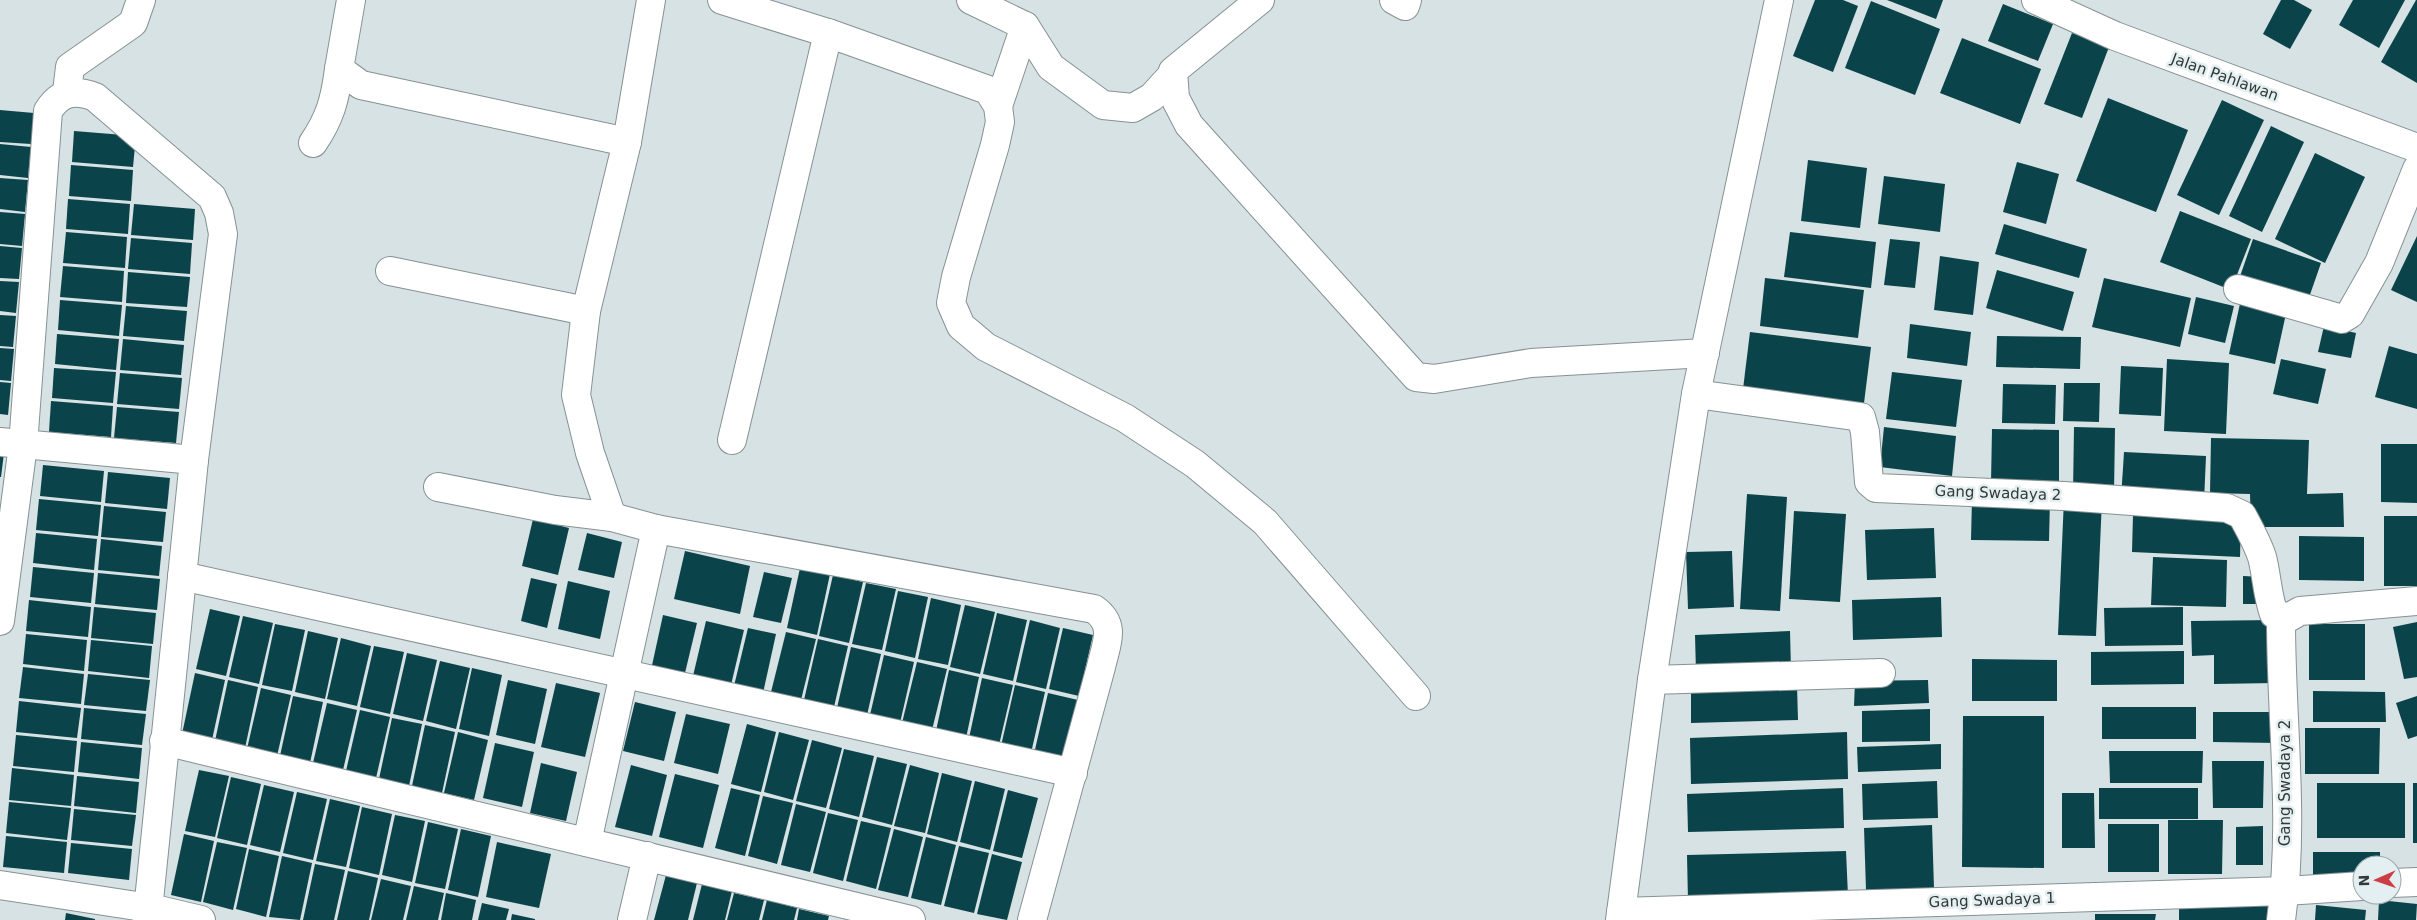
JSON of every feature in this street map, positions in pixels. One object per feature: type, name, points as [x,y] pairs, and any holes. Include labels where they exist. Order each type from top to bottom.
[{"type":"street","points":[[67,92],[70,67],[133,23],[141,0]]},
{"type":"street","points":[[313,143],[327,123],[336,88],[351,0]]},
{"type":"street","points":[[612,517],[590,453],[576,395],[586,311],[627,142],[652,0]]},
{"type":"street","points":[[722,0],[828,33],[988,90],[998,106],[1000,122],[956,277],[951,303],[961,326],[986,347],[1125,418],[1195,464],[1265,522],[1416,696]]},
{"type":"street","points":[[971,0],[1025,26],[1051,68],[1103,105],[1132,108],[1152,97],[1173,74],[1173,71],[1205,47],[1260,0]]},
{"type":"street","points":[[1394,0],[1405,6],[1407,0]]},
{"type":"street","points":[[1621,916],[1652,680],[1696,394],[1779,0]]},
{"type":"street","name":"Jalan Pahlawan","points":[[2036,0],[2115,36],[2417,148]]},
{"type":"street","points":[[998,106],[1025,26]]},
{"type":"street","points":[[732,440],[828,33]]},
{"type":"street","points":[[338,69],[361,86],[627,142]]},
{"type":"street","points":[[1173,74],[1176,98],[1189,125],[1416,377],[1434,379],[1531,363],[1705,353]]},
{"type":"street","points":[[0,621],[12,443],[48,111],[54,102],[67,92],[82,92],[95,97],[212,197],[219,213],[223,234],[194,460],[164,741],[149,914]]},
{"type":"street","points":[[2238,289],[2342,319],[2350,314],[2379,263],[2417,169]]},
{"type":"street","points":[[390,271],[586,311]]},
{"type":"street","name":"Gang Swadaya 2","points":[[1696,394],[1861,417],[1866,432],[1868,482],[1876,488],[2064,496],[2226,508],[2242,515],[2261,556],[2268,584],[2268,600],[2274,614],[2286,617]]},
{"type":"street","points":[[12,443],[194,460]]},
{"type":"street","points":[[438,487],[556,510],[612,517],[656,529],[1094,610],[1104,616],[1109,633],[1032,920]]},
{"type":"street","points":[[587,842],[656,529]]},
{"type":"street","points":[[182,576],[1072,773]]},
{"type":"street","points":[[2286,617],[2300,611],[2417,601]]},
{"type":"street","name":"Gang Swadaya 2","points":[[2281,920],[2285,891],[2286,730],[2281,622],[2286,617]]},
{"type":"street","points":[[1652,680],[1881,673]]},
{"type":"street","points":[[164,741],[911,920]]},
{"type":"street","points":[[632,920],[647,856]]},
{"type":"street","points":[[2402,883],[2417,882]]},
{"type":"street","points":[[0,885],[149,914],[201,920]]},
{"type":"street","name":"Gang Swadaya 1","points":[[1621,916],[2285,891],[2352,887]]},
{"type":"building","points":[[1815,0],[1843,0],[1858,6],[1833,72],[1793,56]]},
{"type":"building","points":[[1887,0],[1943,0],[1936,19]]},
{"type":"building","points":[[2281,0],[2294,0],[2312,10],[2290,49],[2263,34]]},
{"type":"building","points":[[2353,0],[2405,0],[2379,48],[2339,25]]},
{"type":"building","points":[[2417,0],[2417,83],[2381,62]]},
{"type":"building","points":[[1871,1],[1940,29],[1915,95],[1845,68]]},
{"type":"building","points":[[2003,4],[2053,24],[2038,61],[1988,41]]},
{"type":"building","points":[[2072,33],[2109,47],[2082,118],[2044,104]]},
{"type":"building","points":[[1962,38],[2041,69],[2020,124],[1940,93]]},
{"type":"building","points":[[2108,98],[2188,130],[2156,212],[2076,181]]},
{"type":"building","points":[[2222,100],[2264,120],[2219,215],[2177,195]]},
{"type":"building","points":[[0,110],[34,113],[31,144],[0,142]]},
{"type":"building","points":[[2271,126],[2304,142],[2262,232],[2229,216]]},
{"type":"building","points":[[74,131],[136,136],[133,167],[72,162]]},
{"type":"building","points":[[0,144],[31,147],[28,178],[0,175]]},
{"type":"building","points":[[2315,153],[2365,177],[2325,263],[2275,239]]},
{"type":"building","points":[[1808,160],[1867,168],[1860,228],[1801,221]]},
{"type":"building","points":[[2017,162],[2059,174],[2046,224],[2003,212]]},
{"type":"building","points":[[71,165],[133,170],[131,201],[69,196]]},
{"type":"building","points":[[1884,176],[1945,184],[1940,232],[1878,224]]},
{"type":"building","points":[[0,178],[28,180],[25,212],[0,209]]},
{"type":"building","points":[[68,199],[130,204],[128,234],[66,229]]},
{"type":"building","points":[[134,204],[195,209],[193,240],[131,235]]},
{"type":"building","points":[[2180,211],[2251,239],[2231,290],[2160,262]]},
{"type":"building","points":[[0,212],[25,214],[22,246],[0,244]]},
{"type":"building","points":[[2004,224],[2087,249],[2079,278],[1995,254]]},
{"type":"building","points":[[66,232],[127,237],[125,268],[63,263]]},
{"type":"building","points":[[1790,232],[1876,242],[1871,288],[1784,277]]},
{"type":"building","points":[[2417,236],[2417,302],[2391,290]]},
{"type":"building","points":[[131,238],[192,243],[190,274],[128,269]]},
{"type":"building","points":[[1890,239],[1920,242],[1915,288],[1884,285]]},
{"type":"building","points":[[2253,239],[2321,263],[2305,309],[2237,285]]},
{"type":"building","points":[[0,246],[22,248],[19,279],[0,278]]},
{"type":"building","points":[[1940,256],[1979,262],[1973,315],[1934,310]]},
{"type":"building","points":[[63,266],[124,271],[122,302],[60,297]]},
{"type":"building","points":[[1997,270],[2074,292],[2063,331],[1986,308]]},
{"type":"building","points":[[128,272],[190,277],[187,307],[126,303]]},
{"type":"building","points":[[1765,278],[1864,290],[1858,338],[1760,326]]},
{"type":"building","points":[[2104,278],[2191,298],[2180,347],[2092,327]]},
{"type":"building","points":[[0,281],[19,282],[16,313],[0,311]]},
{"type":"building","points":[[2196,297],[2234,306],[2225,343],[2188,334]]},
{"type":"building","points":[[2241,299],[2287,309],[2275,364],[2229,354]]},
{"type":"building","points":[[60,300],[122,305],[119,336],[58,330]]},
{"type":"building","points":[[126,306],[187,311],[184,341],[123,336]]},
{"type":"building","points":[[0,315],[16,316],[13,347],[0,346]]},
{"type":"building","points":[[1910,324],[1971,332],[1967,366],[1907,358]]},
{"type":"building","points":[[2324,326],[2356,333],[2351,358],[2318,352]]},
{"type":"building","points":[[1750,332],[1871,347],[1864,403],[1743,389]]},
{"type":"building","points":[[57,334],[119,339],[116,370],[55,364]]},
{"type":"building","points":[[1997,336],[2081,337],[2080,369],[1996,367]]},
{"type":"building","points":[[123,339],[184,345],[181,375],[120,370]]},
{"type":"building","points":[[2389,346],[2417,354],[2417,409],[2375,397]]},
{"type":"building","points":[[0,348],[14,349],[11,381],[0,380]]},
{"type":"building","points":[[2167,359],[2229,363],[2226,434],[2164,431]]},
{"type":"building","points":[[2281,359],[2326,369],[2318,404],[2273,394]]},
{"type":"building","points":[[2121,366],[2163,368],[2161,416],[2119,414]]},
{"type":"building","points":[[54,368],[116,372],[113,403],[52,398]]},
{"type":"building","points":[[1892,372],[1962,380],[1956,427],[1886,419]]},
{"type":"building","points":[[120,373],[182,378],[179,409],[117,404]]},
{"type":"building","points":[[0,382],[11,383],[8,415],[0,414]]},
{"type":"building","points":[[2064,383],[2100,383],[2099,422],[2063,421]]},
{"type":"building","points":[[2003,384],[2056,385],[2055,424],[2002,423]]},
{"type":"building","points":[[51,401],[113,406],[111,437],[49,432]]},
{"type":"building","points":[[117,407],[179,412],[176,443],[114,438]]},
{"type":"building","points":[[1884,427],[1956,436],[1952,476],[1880,467]]},
{"type":"building","points":[[2074,427],[2115,428],[2114,493],[2073,493]]},
{"type":"building","points":[[1992,429],[2059,430],[2059,484],[1991,483]]},
{"type":"building","points":[[2211,438],[2309,440],[2307,494],[2343,493],[2344,527],[2251,527],[2250,494],[2210,493]]},
{"type":"building","points":[[2381,444],[2417,444],[2417,503],[2381,502]]},
{"type":"building","points":[[2124,452],[2206,456],[2204,502],[2121,499]]},
{"type":"building","points":[[0,453],[4,453],[1,477],[0,477]]},
{"type":"building","points":[[43,465],[104,471],[101,502],[40,496]]},
{"type":"building","points":[[108,472],[170,478],[167,509],[105,503]]},
{"type":"building","points":[[1747,494],[1787,497],[1780,611],[1740,609]]},
{"type":"building","points":[[1972,498],[2050,499],[2049,541],[1971,540]]},
{"type":"building","points":[[39,499],[101,505],[98,536],[36,530]]},
{"type":"building","points":[[2064,499],[2102,500],[2096,636],[2058,635]]},
{"type":"building","points":[[104,506],[166,512],[163,542],[101,537]]},
{"type":"building","points":[[1794,511],[1846,514],[1840,602],[1789,599]]},
{"type":"building","points":[[2133,515],[2241,520],[2240,557],[2132,552]]},
{"type":"building","points":[[2384,516],[2417,516],[2417,586],[2384,586]]},
{"type":"building","points":[[533,519],[569,528],[558,575],[522,566]]},
{"type":"building","points":[[1934,528],[1936,578],[1867,580],[1865,530]]},
{"type":"building","points":[[36,533],[97,539],[94,570],[33,563]]},
{"type":"building","points":[[587,533],[622,542],[614,578],[578,570]]},
{"type":"building","points":[[2299,536],[2364,537],[2364,581],[2299,580]]},
{"type":"building","points":[[101,539],[162,546],[159,576],[98,570]]},
{"type":"building","points":[[685,551],[750,566],[740,614],[674,599]]},
{"type":"building","points":[[1732,551],[1734,607],[1688,609],[1686,552]]},
{"type":"building","points":[[2153,557],[2227,560],[2226,607],[2151,605]]},
{"type":"building","points":[[33,567],[94,573],[91,603],[30,597]]},
{"type":"building","points":[[800,568],[830,574],[817,635],[787,628]]},
{"type":"building","points":[[764,572],[792,578],[781,623],[753,617]]},
{"type":"building","points":[[98,573],[160,579],[157,610],[95,604]]},
{"type":"building","points":[[833,575],[863,582],[849,643],[819,636]]},
{"type":"building","points":[[2243,576],[2264,577],[2264,604],[2243,604]]},
{"type":"building","points":[[531,578],[557,584],[547,628],[521,621]]},
{"type":"building","points":[[568,581],[610,591],[600,639],[558,629]]},
{"type":"building","points":[[866,583],[896,589],[882,650],[852,644]]},
{"type":"building","points":[[898,591],[928,597],[915,658],[885,651]]},
{"type":"building","points":[[1941,597],[1942,637],[1853,640],[1852,600]]},
{"type":"building","points":[[931,598],[961,605],[948,665],[918,659]]},
{"type":"building","points":[[29,600],[91,607],[88,637],[26,631]]},
{"type":"building","points":[[965,605],[995,612],[980,674],[950,667]]},
{"type":"building","points":[[94,607],[156,613],[153,644],[91,638]]},
{"type":"building","points":[[2183,607],[2183,645],[2105,646],[2104,608]]},
{"type":"building","points":[[210,609],[240,616],[226,676],[196,669]]},
{"type":"building","points":[[997,613],[1027,620],[1013,681],[983,674]]},
{"type":"building","points":[[663,615],[697,623],[684,677],[651,670]]},
{"type":"building","points":[[243,616],[273,623],[259,684],[229,677]]},
{"type":"building","points":[[1030,620],[1060,628],[1046,689],[1016,682]]},
{"type":"building","points":[[2274,620],[2275,683],[2214,684],[2214,655],[2192,656],[2191,621]]},
{"type":"building","points":[[706,621],[744,630],[731,685],[693,676]]},
{"type":"building","points":[[2417,622],[2417,677],[2404,679],[2393,627]]},
{"type":"building","points":[[275,624],[305,630],[292,691],[262,685]]},
{"type":"building","points":[[2309,624],[2365,624],[2365,680],[2309,680]]},
{"type":"building","points":[[748,628],[776,634],[763,693],[734,686]]},
{"type":"building","points":[[1063,628],[1093,635],[1079,696],[1049,689]]},
{"type":"building","points":[[308,631],[338,638],[325,699],[295,692]]},
{"type":"building","points":[[1790,631],[1791,670],[1696,673],[1695,635]]},
{"type":"building","points":[[786,632],[816,639],[801,700],[771,692]]},
{"type":"building","points":[[26,634],[87,640],[84,671],[23,664]]},
{"type":"building","points":[[341,638],[371,646],[357,706],[327,699]]},
{"type":"building","points":[[818,639],[848,646],[834,707],[804,700]]},
{"type":"building","points":[[91,640],[152,646],[149,678],[88,671]]},
{"type":"building","points":[[374,646],[404,652],[390,714],[360,707]]},
{"type":"building","points":[[851,647],[881,654],[867,715],[837,708]]},
{"type":"building","points":[[2184,651],[2184,684],[2091,685],[2091,652]]},
{"type":"building","points":[[407,653],[437,660],[423,721],[393,714]]},
{"type":"building","points":[[884,655],[914,662],[900,723],[870,715]]},
{"type":"building","points":[[1972,659],[2057,660],[2057,701],[1972,701]]},
{"type":"building","points":[[440,661],[470,668],[456,729],[426,721]]},
{"type":"building","points":[[917,662],[947,669],[932,730],[902,723]]},
{"type":"building","points":[[23,667],[84,674],[81,704],[19,698]]},
{"type":"building","points":[[472,668],[502,675],[489,736],[459,729]]},
{"type":"building","points":[[949,670],[979,677],[966,738],[936,731]]},
{"type":"building","points":[[195,673],[225,680],[212,740],[182,734]]},
{"type":"building","points":[[88,674],[150,680],[146,711],[84,705]]},
{"type":"building","points":[[982,678],[1013,685],[999,745],[969,738]]},
{"type":"building","points":[[228,680],[258,687],[245,748],[215,741]]},
{"type":"building","points":[[508,680],[547,689],[535,744],[496,735]]},
{"type":"building","points":[[1928,680],[1929,703],[1854,706],[1855,681]]},
{"type":"building","points":[[556,683],[600,693],[585,757],[541,747]]},
{"type":"building","points":[[1015,685],[1045,692],[1031,753],[1001,746]]},
{"type":"building","points":[[1797,686],[1798,720],[1691,723],[1691,690]]},
{"type":"building","points":[[261,688],[291,695],[277,756],[247,749]]},
{"type":"building","points":[[2313,691],[2385,692],[2386,722],[2313,722]]},
{"type":"building","points":[[1048,693],[1078,700],[1064,760],[1034,754]]},
{"type":"building","points":[[293,696],[323,702],[310,763],[280,756]]},
{"type":"building","points":[[2417,696],[2417,736],[2408,739],[2396,703]]},
{"type":"building","points":[[19,701],[81,708],[77,738],[16,732]]},
{"type":"building","points":[[635,702],[676,712],[664,761],[623,751]]},
{"type":"building","points":[[327,703],[357,710],[343,770],[313,763]]},
{"type":"building","points":[[2102,707],[2196,707],[2196,739],[2102,739]]},
{"type":"building","points":[[84,708],[146,714],[142,745],[81,739]]},
{"type":"building","points":[[1930,709],[1930,741],[1862,742],[1862,711]]},
{"type":"building","points":[[360,710],[390,717],[376,778],[346,771]]},
{"type":"building","points":[[2213,712],[2277,712],[2277,743],[2213,742]]},
{"type":"building","points":[[686,714],[730,724],[718,774],[674,763]]},
{"type":"building","points":[[1963,716],[2044,716],[2044,868],[1962,867]]},
{"type":"building","points":[[392,718],[422,724],[409,786],[379,779]]},
{"type":"building","points":[[747,724],[776,732],[761,792],[731,784]]},
{"type":"building","points":[[425,725],[455,732],[442,793],[412,786]]},
{"type":"building","points":[[2305,728],[2380,728],[2379,774],[2305,774]]},
{"type":"building","points":[[458,732],[488,740],[474,800],[444,793]]},
{"type":"building","points":[[779,732],[809,740],[793,800],[764,792]]},
{"type":"building","points":[[1847,732],[1848,779],[1691,784],[1690,738]]},
{"type":"building","points":[[16,735],[77,741],[74,772],[13,766]]},
{"type":"building","points":[[812,740],[842,748],[826,808],[796,801]]},
{"type":"building","points":[[81,742],[142,748],[139,779],[78,772]]},
{"type":"building","points":[[495,743],[534,752],[522,807],[483,798]]},
{"type":"building","points":[[1941,744],[1941,769],[1858,772],[1857,747]]},
{"type":"building","points":[[844,749],[874,756],[859,817],[829,809]]},
{"type":"building","points":[[2109,751],[2203,751],[2202,783],[2110,783]]},
{"type":"building","points":[[877,757],[907,764],[892,825],[862,817]]},
{"type":"building","points":[[2212,761],[2264,761],[2263,808],[2213,808]]},
{"type":"building","points":[[541,763],[577,772],[566,821],[530,813]]},
{"type":"building","points":[[631,765],[667,775],[652,836],[615,827]]},
{"type":"building","points":[[910,765],[939,773],[925,833],[894,826]]},
{"type":"building","points":[[12,768],[74,775],[71,806],[9,800]]},
{"type":"building","points":[[199,770],[229,776],[215,837],[185,831]]},
{"type":"building","points":[[942,773],[972,781],[957,842],[927,834]]},
{"type":"building","points":[[675,774],[719,785],[703,848],[659,837]]},
{"type":"building","points":[[77,776],[139,782],[136,813],[74,806]]},
{"type":"building","points":[[231,777],[261,784],[247,845],[217,838]]},
{"type":"building","points":[[975,781],[1005,789],[990,850],[960,842]]},
{"type":"building","points":[[1937,781],[1938,818],[1863,820],[1862,784]]},
{"type":"building","points":[[2317,783],[2405,783],[2405,838],[2317,838]]},
{"type":"building","points":[[2413,783],[2417,783],[2417,843],[2413,843]]},
{"type":"building","points":[[264,785],[294,792],[280,852],[250,845]]},
{"type":"building","points":[[731,788],[760,795],[745,856],[715,848]]},
{"type":"building","points":[[1843,788],[1844,828],[1688,832],[1687,794]]},
{"type":"building","points":[[2099,788],[2198,788],[2198,819],[2099,819]]},
{"type":"building","points":[[1008,790],[1038,798],[1022,858],[993,851]]},
{"type":"building","points":[[297,792],[327,799],[313,860],[283,853]]},
{"type":"building","points":[[2062,793],[2094,793],[2095,848],[2062,848]]},
{"type":"building","points":[[763,796],[793,803],[777,864],[748,856]]},
{"type":"building","points":[[330,799],[360,806],[346,867],[316,861]]},
{"type":"building","points":[[9,802],[71,808],[67,840],[6,833]]},
{"type":"building","points":[[796,804],[826,812],[810,872],[781,865]]},
{"type":"building","points":[[362,807],[392,814],[379,875],[349,868]]},
{"type":"building","points":[[74,809],[136,815],[132,846],[71,840]]},
{"type":"building","points":[[828,813],[858,820],[843,881],[813,873]]},
{"type":"building","points":[[395,815],[425,821],[412,882],[382,875]]},
{"type":"building","points":[[2168,820],[2223,820],[2222,874],[2168,874]]},
{"type":"building","points":[[861,821],[891,828],[876,889],[846,881]]},
{"type":"building","points":[[428,822],[458,829],[445,889],[415,883]]},
{"type":"building","points":[[2108,824],[2159,824],[2159,872],[2108,872]]},
{"type":"building","points":[[1932,825],[1934,888],[1866,890],[1864,828]]},
{"type":"building","points":[[2263,826],[2263,865],[2236,865],[2236,827]]},
{"type":"building","points":[[461,829],[491,836],[478,897],[448,890]]},
{"type":"building","points":[[894,829],[923,837],[908,897],[878,890]]},
{"type":"building","points":[[184,834],[214,841],[201,902],[171,895]]},
{"type":"building","points":[[6,836],[67,842],[64,873],[3,867]]},
{"type":"building","points":[[926,837],[956,845],[941,905],[911,898]]},
{"type":"building","points":[[217,842],[247,848],[233,910],[203,902]]},
{"type":"building","points":[[497,842],[551,854],[539,908],[486,897]]},
{"type":"building","points":[[71,843],[132,849],[129,880],[68,873]]},
{"type":"building","points":[[959,846],[989,853],[974,913],[944,906]]},
{"type":"building","points":[[249,849],[279,856],[266,917],[236,909]]},
{"type":"building","points":[[1846,851],[1848,896],[1688,901],[1687,855]]},
{"type":"building","points":[[2313,852],[2380,852],[2380,855],[2352,855],[2352,881],[2313,881]]},
{"type":"building","points":[[992,854],[1022,862],[1007,920],[977,914]]},
{"type":"building","points":[[282,856],[312,863],[300,920],[269,917]]},
{"type":"building","points":[[315,864],[345,870],[334,920],[303,920]]},
{"type":"building","points":[[348,871],[378,878],[369,920],[337,920]]},
{"type":"building","points":[[666,875],[697,883],[688,920],[654,920]]},
{"type":"building","points":[[381,879],[411,886],[403,920],[371,920]]},
{"type":"building","points":[[702,884],[732,891],[725,920],[693,920]]},
{"type":"building","points":[[414,886],[444,893],[438,920],[406,920]]},
{"type":"building","points":[[446,893],[476,900],[472,920],[441,920]]},
{"type":"building","points":[[734,893],[764,900],[759,920],[727,920]]},
{"type":"building","points":[[767,900],[797,908],[794,920],[762,920]]},
{"type":"building","points":[[2402,902],[2417,904],[2416,920],[2378,920],[2379,905],[2402,905]]},
{"type":"building","points":[[482,903],[509,909],[506,920],[478,920]]},
{"type":"building","points":[[2179,905],[2274,905],[2274,920],[2179,920]]},
{"type":"building","points":[[2316,905],[2366,910],[2365,920],[2315,920]]},
{"type":"building","points":[[799,909],[829,916],[828,920],[797,920]]},
{"type":"building","points":[[66,913],[95,919],[95,920],[65,920]]},
{"type":"building","points":[[512,914],[535,919],[535,920],[511,920]]},
{"type":"building","points":[[2095,914],[2156,914],[2155,920],[2095,920]]}]
